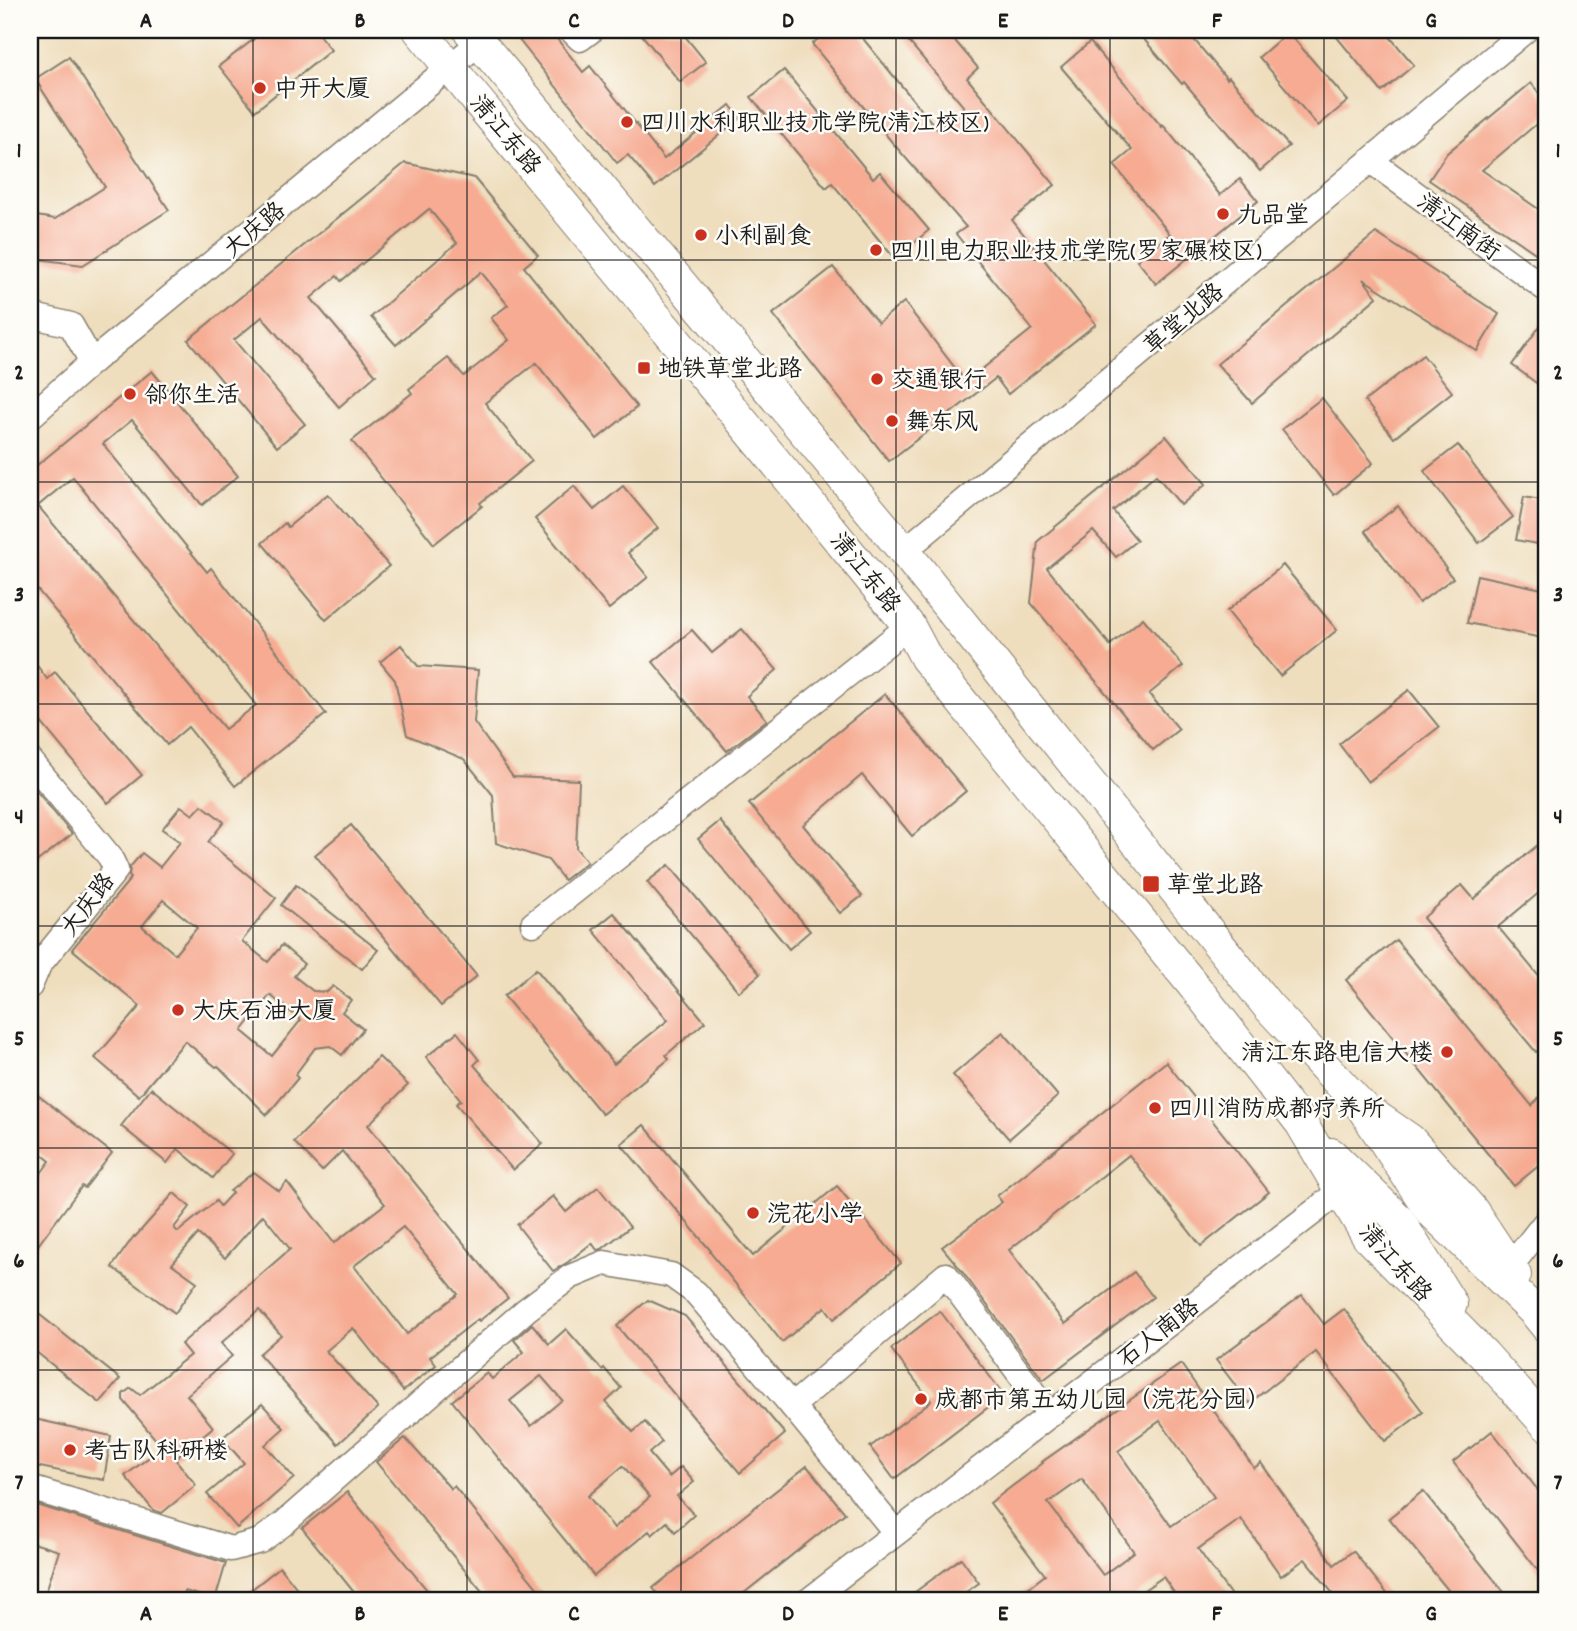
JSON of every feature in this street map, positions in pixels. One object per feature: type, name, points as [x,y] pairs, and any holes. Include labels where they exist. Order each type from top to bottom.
[{"type":"main road","name":"清江东路","points":[[419,30],[909,626],[926,658],[1198,991],[1300,1123],[1368,1237],[1484,1355],[1547,1425]]},
{"type":"main road","name":"清江东路","points":[[475,36],[904,551],[1268,1006],[1362,1107],[1430,1210],[1540,1319]]},
{"type":"main road","name":"清江东路","points":[[1362,1107],[1410,1140],[1471,1209],[1510,1267],[1540,1319]]},
{"type":"main road","name":"清江东路","points":[[1300,1123],[1398,1219],[1484,1355]]},
{"type":"street","points":[[571,30],[580,39],[592,30]]},
{"type":"street","name":"草堂北路","points":[[904,551],[1526,30]]},
{"type":"street","name":"大庆路","points":[[30,417],[92,362],[450,66],[475,36]]},
{"type":"street","name":"清江南街","points":[[1371,161],[1547,290]]},
{"type":"street","points":[[30,315],[71,325],[92,362]]},
{"type":"street","points":[[533,924],[909,626]]},
{"type":"street","name":"大庆路","points":[[30,760],[110,857],[117,870],[39,965],[30,986]]},
{"type":"street","name":"石人南路","points":[[808,1601],[1340,1190]]},
{"type":"street","points":[[1510,1267],[1547,1220]]},
{"type":"street","points":[[30,1488],[231,1549],[260,1541],[283,1524],[526,1310],[570,1277],[604,1263],[671,1275],[696,1293],[896,1533]]},
{"type":"street","points":[[792,1406],[946,1275],[1051,1415]]},
{"type":"building","name":"中开大厦","points":[[247,30],[315,30],[331,50],[255,111],[219,66],[254,39]]},
{"type":"building","points":[[511,30],[550,30],[583,72],[590,66],[664,159],[730,105],[740,118],[655,187],[628,155],[617,163]]},
{"type":"building","points":[[638,30],[680,30],[706,62],[680,82]]},
{"type":"building","points":[[830,30],[856,30],[937,129],[964,107],[899,30],[946,30],[978,68],[967,78],[1055,185],[1012,220],[1096,324],[1008,394],[996,378],[889,461],[773,314],[833,267],[878,323],[904,302],[966,382],[1032,329],[956,234],[966,227],[812,44]]},
{"type":"building","points":[[1136,30],[1186,30],[1289,146],[1260,171]]},
{"type":"building","points":[[1331,30],[1384,30],[1414,65],[1382,92]]},
{"type":"building","points":[[1288,32],[1348,101],[1318,126],[1259,57]]},
{"type":"building","points":[[1090,42],[1220,195],[1240,179],[1258,201],[1156,284],[1137,260],[1170,234],[1114,165],[1132,150],[1061,67]]},
{"type":"building","points":[[69,57],[169,210],[83,265],[30,258],[30,215],[55,219],[105,187],[35,79]]},
{"type":"building","points":[[784,70],[873,178],[880,172],[929,230],[895,259],[832,183],[826,188],[751,97]]},
{"type":"building","points":[[1531,83],[1547,103],[1547,115],[1482,170],[1547,215],[1547,261],[1429,180],[1447,153]]},
{"type":"building","points":[[405,163],[474,178],[538,255],[524,267],[637,407],[597,439],[536,363],[485,403],[532,461],[434,544],[352,441],[412,393],[409,389],[448,358],[464,376],[509,340],[491,318],[508,305],[481,272],[396,345],[371,317],[457,243],[429,209],[341,281],[337,276],[311,298],[376,375],[339,407],[262,317],[234,340],[305,424],[277,447],[188,340]]},
{"type":"building","points":[[1376,233],[1499,314],[1477,351],[1363,279],[1377,297],[1252,403],[1217,364]]},
{"type":"building","points":[[1547,316],[1547,391],[1512,365]]},
{"type":"building","points":[[1423,355],[1452,392],[1394,438],[1365,401]]},
{"type":"building","points":[[152,371],[238,476],[202,505],[132,420],[103,444],[207,572],[211,568],[326,714],[235,786],[188,727],[167,745],[30,581],[30,471]],"holes":[[[73,477],[256,705],[225,729],[38,506]]]},
{"type":"building","points":[[1322,398],[1373,463],[1334,495],[1282,429]]},
{"type":"building","points":[[1166,436],[1206,484],[1181,505],[1156,475],[1113,511],[1137,540],[1116,557],[1093,531],[1047,568],[1110,645],[1143,618],[1183,666],[1149,694],[1179,729],[1153,750],[1031,603],[1038,541]]},
{"type":"building","points":[[1458,445],[1513,517],[1479,543],[1424,471]]},
{"type":"building","points":[[574,486],[594,510],[623,486],[658,528],[628,553],[648,577],[609,609],[535,519]]},
{"type":"building","points":[[328,494],[389,566],[326,620],[262,543],[285,523],[288,527]]},
{"type":"building","points":[[1524,497],[1547,501],[1547,546],[1516,540]]},
{"type":"building","points":[[1398,506],[1453,578],[1419,603],[1365,531]]},
{"type":"building","points":[[1283,565],[1337,630],[1280,676],[1227,611]]},
{"type":"building","points":[[1477,575],[1547,590],[1547,639],[1467,623]]},
{"type":"building","points":[[742,629],[777,670],[747,696],[767,720],[727,751],[653,662],[692,630],[712,653]]},
{"type":"building","points":[[401,645],[418,666],[478,670],[474,722],[513,777],[579,780],[576,848],[587,862],[564,880],[548,860],[496,843],[493,795],[464,759],[407,735],[395,680],[380,662]]},
{"type":"building","points":[[30,656],[47,679],[55,672],[142,775],[108,803],[30,709]]},
{"type":"building","points":[[1409,690],[1439,727],[1368,782],[1339,744]]},
{"type":"building","points":[[885,694],[966,791],[912,836],[862,775],[803,825],[862,896],[840,913],[749,804]]},
{"type":"building","points":[[30,783],[72,834],[30,867]]},
{"type":"building","points":[[202,805],[224,822],[208,842],[276,898],[242,941],[268,962],[282,945],[304,964],[294,976],[313,991],[327,992],[333,986],[351,1000],[342,1012],[363,1029],[342,1055],[330,1046],[315,1048],[295,1075],[298,1078],[267,1115],[218,1066],[185,1041],[139,1096],[95,1058],[140,1006],[72,949],[131,878],[130,867],[142,853],[160,867],[180,842],[162,829],[181,806],[193,815]],"holes":[[[163,900],[197,928],[175,954],[142,926]],[[270,995],[301,1020],[272,1056],[242,1031]]]},
{"type":"building","points":[[720,821],[810,931],[789,949],[698,839]]},
{"type":"building","points":[[351,825],[477,976],[441,1006],[315,855]]},
{"type":"building","points":[[1547,837],[1547,886],[1498,927],[1547,986],[1547,1043],[1536,1052],[1423,918],[1462,885],[1474,899]]},
{"type":"building","points":[[669,865],[760,974],[739,992],[647,882]]},
{"type":"building","points":[[296,885],[378,950],[362,969],[281,905]]},
{"type":"building","points":[[614,913],[705,1022],[666,1055],[669,1059],[602,1114],[504,996],[536,969],[614,1064],[668,1020],[593,930]]},
{"type":"building","name":"清江东路电信大楼","points":[[1396,940],[1532,1106],[1547,1089],[1547,1159],[1514,1186],[1346,980]]},
{"type":"building","points":[[457,1032],[479,1060],[474,1065],[543,1144],[513,1170],[456,1104],[461,1100],[426,1057]]},
{"type":"building","points":[[1003,1032],[1058,1096],[1009,1139],[953,1075]]},
{"type":"building","points":[[379,1057],[408,1085],[368,1125],[508,1298],[430,1357],[436,1365],[403,1391],[353,1328],[326,1351],[378,1408],[338,1444],[259,1354],[281,1335],[259,1310],[221,1343],[232,1356],[187,1395],[213,1427],[175,1459],[196,1485],[162,1513],[153,1510],[125,1476],[162,1447],[123,1400],[123,1394],[131,1388],[140,1395],[190,1355],[181,1344],[290,1249],[263,1215],[225,1258],[198,1234],[172,1264],[197,1282],[175,1313],[112,1267],[134,1236],[174,1193],[190,1207],[174,1228],[178,1232],[216,1201],[220,1206],[232,1193],[230,1191],[254,1172],[279,1191],[287,1182],[334,1243],[385,1204],[342,1151],[322,1171],[294,1142]],"holes":[[[403,1227],[458,1294],[407,1334],[354,1266]]]},
{"type":"building","name":"四川消防成都疗养所","points":[[1166,1062],[1269,1192],[1201,1246],[1129,1155],[1009,1250],[1065,1324],[1134,1272],[1153,1297],[1043,1380],[942,1247],[1002,1202],[997,1196]]},
{"type":"building","points":[[151,1088],[232,1154],[213,1178],[178,1149],[167,1163],[121,1126]]},
{"type":"building","points":[[30,1089],[112,1153],[85,1188],[82,1186],[30,1256],[30,1188],[50,1161],[30,1145]]},
{"type":"building","points":[[644,1125],[753,1256],[837,1186],[901,1263],[834,1319],[825,1307],[782,1342],[711,1251],[621,1144]]},
{"type":"building","points":[[598,1187],[630,1227],[602,1249],[597,1250],[592,1243],[553,1271],[517,1225],[553,1196],[566,1212]]},
{"type":"building","points":[[1302,1295],[1324,1324],[1344,1309],[1423,1412],[1385,1441],[1316,1352],[1249,1403],[1216,1360]]},
{"type":"building","points":[[648,1300],[685,1316],[785,1434],[740,1473],[617,1326]]},
{"type":"building","points":[[30,1307],[120,1379],[100,1403],[30,1347]]},
{"type":"building","points":[[940,1311],[1004,1395],[894,1479],[870,1447],[931,1401],[891,1349]]},
{"type":"building","points":[[532,1324],[549,1344],[566,1329],[621,1388],[606,1402],[633,1432],[645,1422],[662,1442],[649,1453],[669,1477],[681,1467],[694,1482],[677,1496],[694,1515],[675,1532],[667,1522],[652,1535],[649,1531],[594,1576],[452,1401],[487,1373],[492,1379],[524,1352],[514,1340]],"holes":[[[541,1376],[562,1400],[531,1426],[510,1401]],[[623,1466],[650,1497],[614,1528],[588,1496]]]},
{"type":"building","points":[[1181,1364],[1254,1468],[1261,1463],[1334,1565],[1353,1551],[1393,1601],[1339,1601],[1305,1559],[1281,1576],[1241,1519],[1198,1549],[1235,1601],[1180,1601],[1163,1577],[1128,1601],[1011,1601],[1045,1575],[990,1503],[1042,1462]],"holes":[[[1160,1421],[1214,1497],[1171,1526],[1118,1451]],[[1082,1479],[1134,1552],[1103,1575],[1048,1503]]]},
{"type":"building","points":[[262,1404],[284,1428],[265,1445],[294,1478],[237,1528],[207,1494],[244,1463],[222,1438]]},
{"type":"building","name":"考古队科研楼","points":[[30,1418],[111,1436],[104,1480],[30,1465]]},
{"type":"building","points":[[1492,1431],[1547,1502],[1547,1582],[1453,1462]]},
{"type":"building","points":[[405,1438],[451,1489],[454,1486],[548,1601],[490,1601],[376,1462]]},
{"type":"building","points":[[807,1466],[845,1513],[734,1601],[663,1601],[653,1588]]},
{"type":"building","points":[[1423,1491],[1504,1592],[1493,1601],[1457,1601],[1389,1518]]},
{"type":"building","points":[[347,1492],[436,1601],[361,1601],[302,1528]]},
{"type":"building","points":[[30,1503],[226,1563],[215,1600],[185,1591],[183,1601],[43,1601],[59,1551],[30,1542]]},
{"type":"building","points":[[961,1558],[979,1583],[953,1601],[903,1601]]},
{"type":"building","points":[[280,1567],[307,1601],[237,1601]]},
{"type":"place","name":"中开大厦","points":[[260,88]]},
{"type":"place","name":"四川水利职业技术学院(清江校区)","points":[[627,122]]},
{"type":"place","name":"九品堂","points":[[1223,214]]},
{"type":"place","name":"小利副食","points":[[701,235]]},
{"type":"place","name":"四川电力职业技术学院(罗家碾校区)","points":[[876,250]]},
{"type":"place","name":"地铁草堂北路","points":[[644,368]]},
{"type":"place","name":"交通银行","points":[[877,379]]},
{"type":"place","name":"邻你生活","points":[[130,394]]},
{"type":"place","name":"舞东风","points":[[892,421]]},
{"type":"place","name":"草堂北路","points":[[1151,884]]},
{"type":"place","name":"大庆石油大厦","points":[[178,1010]]},
{"type":"place","name":"清江东路电信大楼","points":[[1447,1052]]},
{"type":"place","name":"四川消防成都疗养所","points":[[1155,1108]]},
{"type":"place","name":"浣花小学","points":[[753,1213]]},
{"type":"place","name":"成都市第五幼儿园（浣花分园）","points":[[921,1399]]},
{"type":"place","name":"考古队科研楼","points":[[70,1450]]}]
